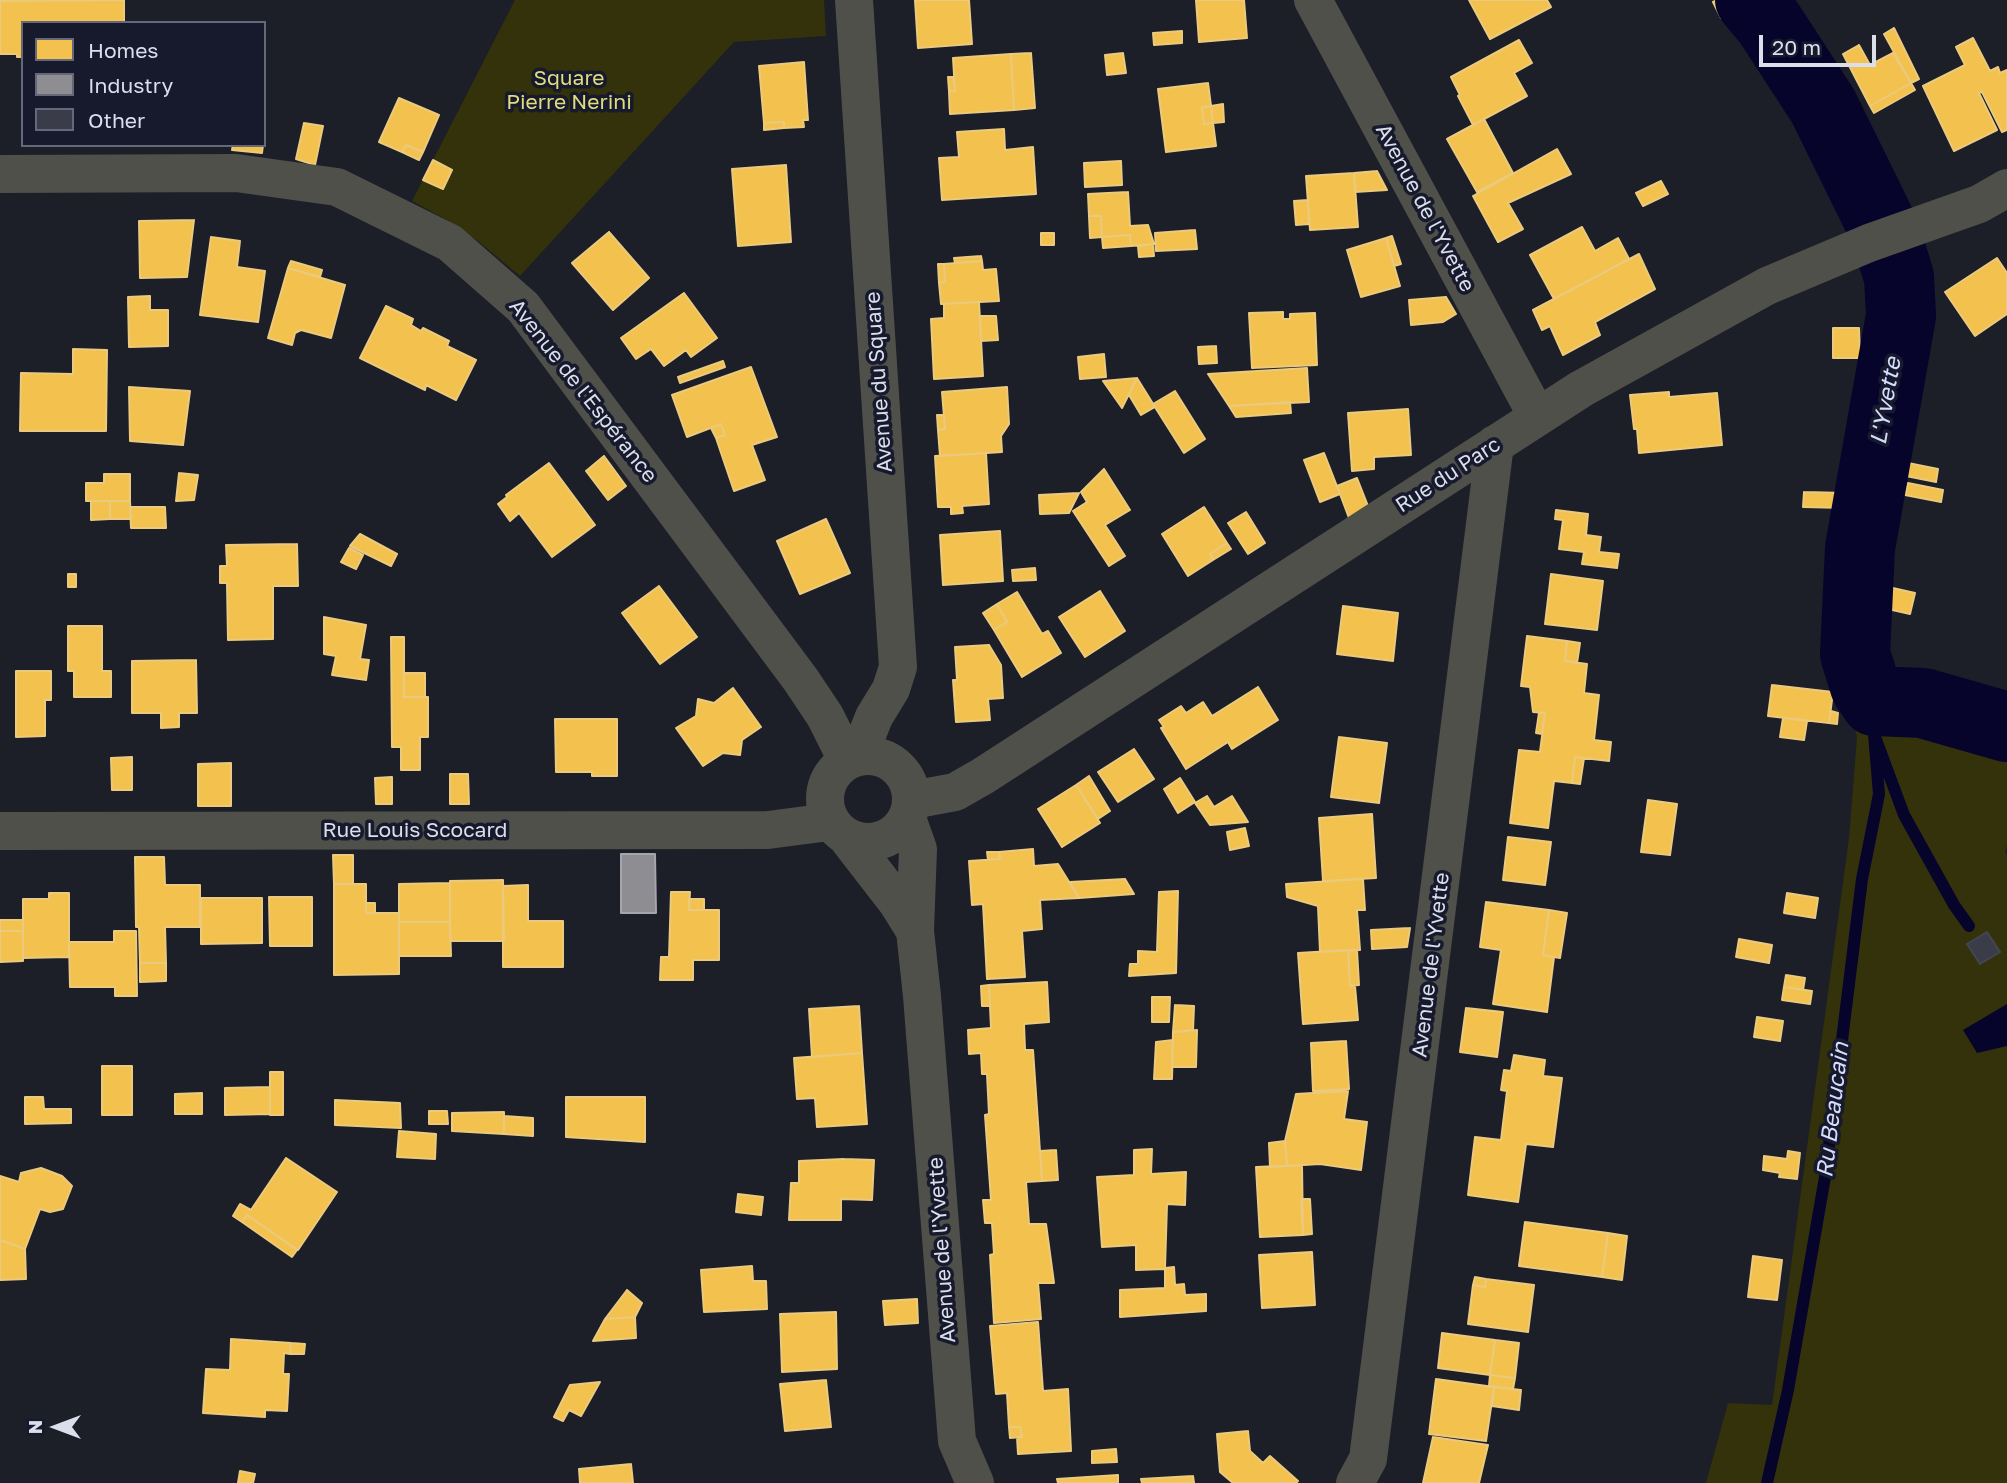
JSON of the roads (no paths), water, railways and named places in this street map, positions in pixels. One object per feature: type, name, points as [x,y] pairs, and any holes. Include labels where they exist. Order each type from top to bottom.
[{"type":"street","name":"Avenue du Square","points":[[853,758],[891,689],[898,667],[854,0]]},
{"type":"street","name":"Avenue de l'Yvette","points":[[1313,0],[1537,416]]},
{"type":"street","name":"Avenue de l'Espérance","points":[[0,174],[236,173],[337,187],[450,243],[523,307],[800,680],[853,758]]},
{"type":"street","name":"Rue du Parc","points":[[910,809],[955,792],[983,776],[1537,416],[1767,286],[1869,243],[1979,204],[2007,188]]},
{"type":"street","name":"Avenue de l'Yvette","points":[[1355,1483],[1368,1459],[1495,444]]},
{"type":"street","points":[[879,756],[897,765],[908,781],[910,809],[892,836],[871,844],[839,831],[823,799],[830,776],[853,758],[879,756]]},
{"type":"street","name":"Avenue de l'Yvette","points":[[910,809],[919,849],[915,931],[957,1441],[975,1483]]},
{"type":"street","name":"Rue Louis Scocard","points":[[0,831],[839,831]]},
{"type":"street","name":"Avenue de l'Yvette","points":[[839,831],[897,902],[915,931]]},
{"type":"waterway","name":"L'Yvette","points":[[1750,0],[1769,23],[1823,106],[1885,232],[1899,277],[1901,316],[1860,548],[1855,654],[1865,686],[1875,701],[1923,703],[2007,727]]},
{"type":"waterway","points":[[1875,701],[1874,734],[1904,815],[1954,905],[1969,926]]},
{"type":"waterway","name":"Ru Beaucain","points":[[1767,1483],[1788,1390],[1825,1177],[1862,879],[1879,794],[1874,734]]},
{"type":"park label","name":"Square Pierre Nerini","points":[[569,90]]}]
